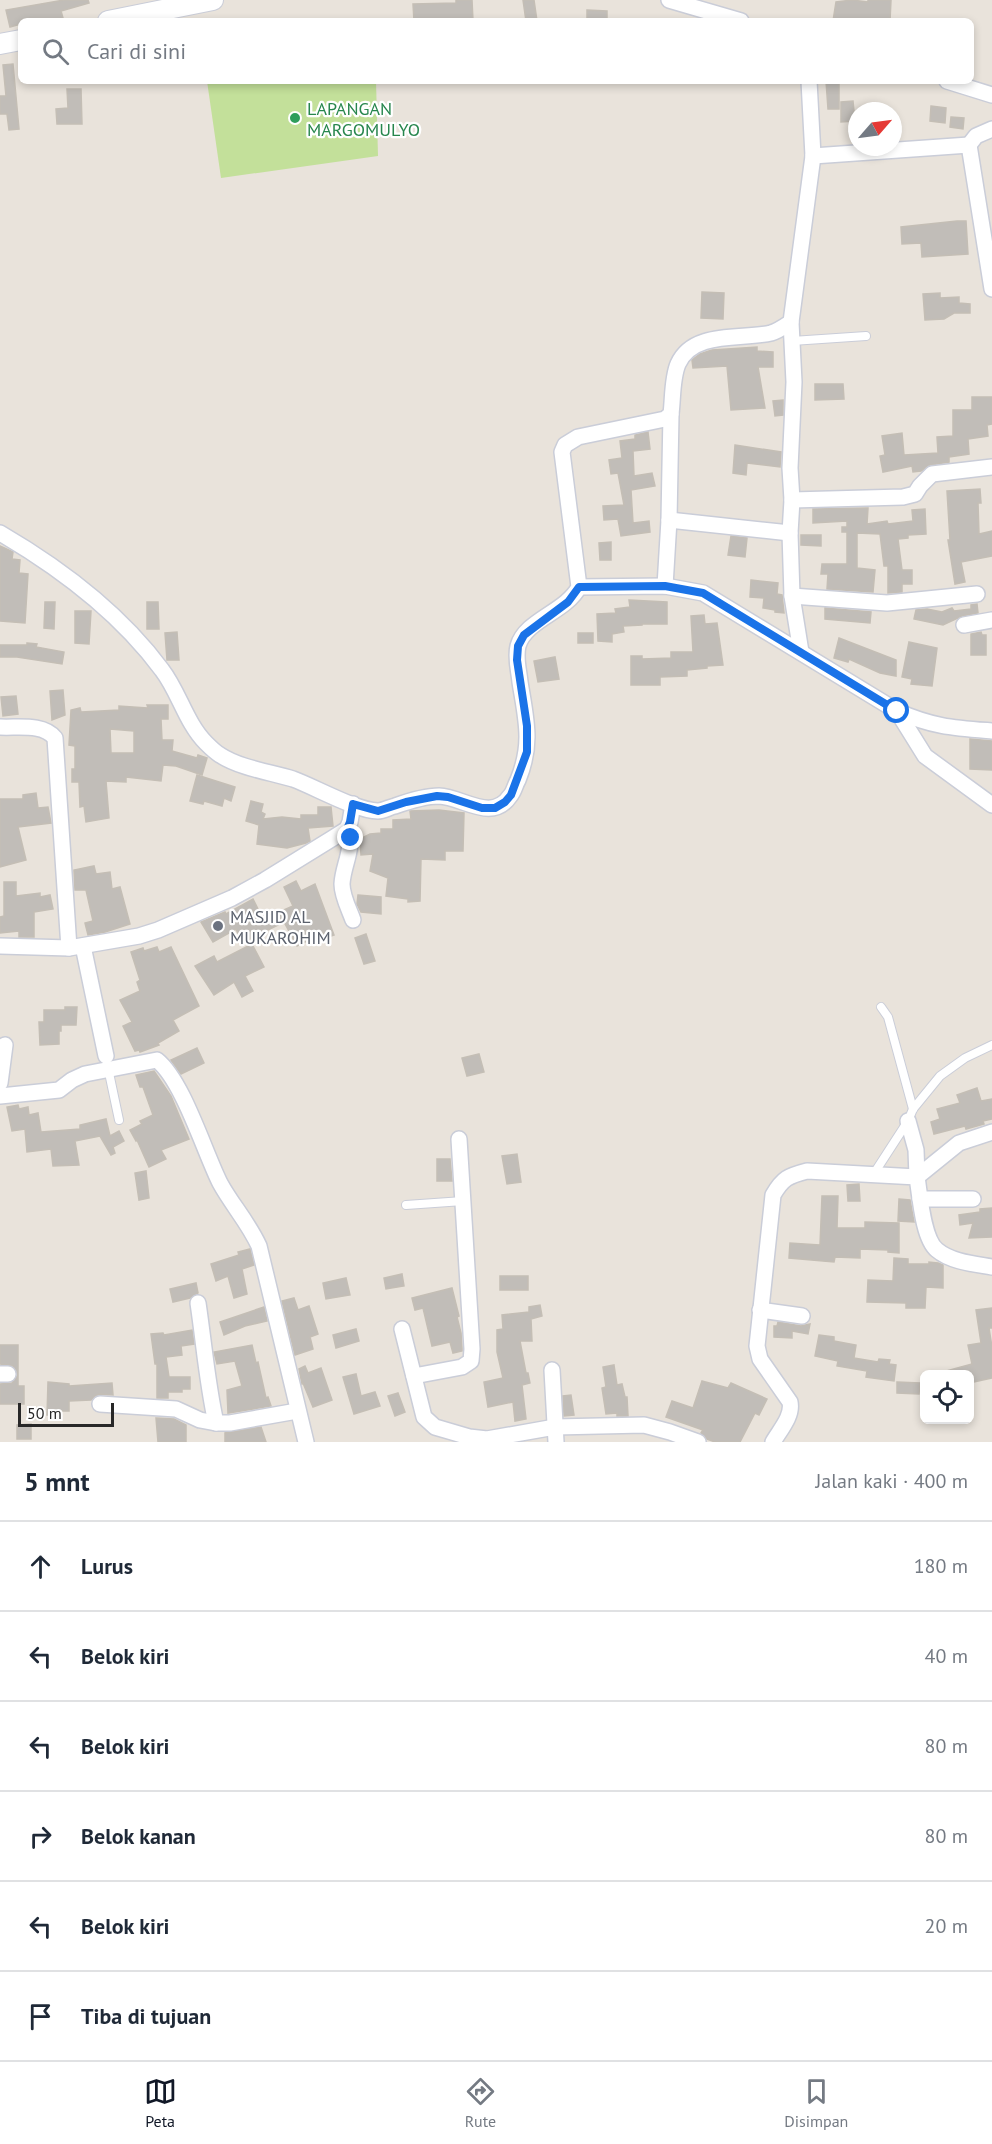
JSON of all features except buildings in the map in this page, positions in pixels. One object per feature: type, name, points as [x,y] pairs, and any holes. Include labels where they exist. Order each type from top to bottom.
[{"type":"main road","points":[[123,18],[213,0]]},
{"type":"main road","points":[[0,44],[18,41]]},
{"type":"street","points":[[669,0],[731,18]]},
{"type":"street","points":[[801,652],[792,596],[790,532],[794,382],[791,322],[813,156],[809,84]]},
{"type":"street","points":[[957,84],[992,95]]},
{"type":"street","points":[[992,129],[976,136],[969,145],[992,289]]},
{"type":"street","points":[[813,156],[969,145]]},
{"type":"street","points":[[665,586],[671,414],[678,363],[695,346],[707,340],[770,333],[791,322]]},
{"type":"street","points":[[0,532],[31,551],[97,601],[162,670],[204,742],[220,755],[378,811],[406,802],[437,796],[448,797],[482,808],[495,808],[511,795],[527,752],[527,726],[517,660],[518,646],[524,635],[568,602],[579,587],[562,452],[564,445],[578,436],[659,421],[671,414]]},
{"type":"street","points":[[792,500],[903,497],[915,494],[932,474],[992,467]]},
{"type":"street","points":[[669,520],[790,532]]},
{"type":"street","points":[[579,587],[665,586],[703,593],[897,711],[920,722],[942,727],[992,731]]},
{"type":"street","points":[[792,596],[887,603],[977,594]]},
{"type":"street","points":[[964,625],[992,620]]},
{"type":"street","points":[[897,711],[925,756],[992,805]]},
{"type":"street","points":[[0,727],[40,728],[50,731],[55,738],[76,947],[107,1062]]},
{"type":"street","points":[[0,946],[76,947],[139,936],[158,930],[232,898],[347,829],[353,804]]},
{"type":"street","points":[[347,829],[351,838],[342,886],[353,921]]},
{"type":"street","points":[[0,1083],[5,1045]]},
{"type":"street","points":[[0,1096],[59,1090],[107,1062],[157,1060],[173,1081],[225,1192],[251,1228],[259,1245],[306,1442]]},
{"type":"street","points":[[910,1115],[916,1150],[916,1178],[930,1241],[937,1250],[956,1259],[992,1267]]},
{"type":"street","points":[[773,1442],[790,1414],[790,1402],[760,1359],[757,1346],[773,1195],[781,1181],[807,1171],[916,1178],[959,1143],[992,1132]]},
{"type":"street","points":[[414,1376],[462,1367],[471,1361],[459,1139]]},
{"type":"street","points":[[921,1199],[973,1199]]},
{"type":"street","points":[[198,1303],[208,1386],[216,1423]]},
{"type":"street","points":[[760,1310],[802,1316]]},
{"type":"street","points":[[402,1329],[424,1417],[435,1427],[469,1437],[488,1439],[644,1425],[698,1442]]},
{"type":"street","points":[[552,1370],[556,1434]]},
{"type":"street","points":[[100,1404],[176,1409],[200,1420],[216,1423],[240,1422],[297,1411]]},
{"type":"lane","points":[[792,341],[866,336]]},
{"type":"lane","points":[[881,1007],[888,1017],[910,1115]]},
{"type":"lane","points":[[873,1175],[910,1115],[940,1076],[965,1058],[992,1045]]},
{"type":"lane","points":[[107,1062],[119,1120]]},
{"type":"lane","points":[[406,1205],[463,1201]]},
{"type":"green space","name":"LAPANGAN MARGOMULYO","points":[[207,84],[376,84],[378,156],[221,178]]},
{"type":"place","name":"LAPANGAN MARGOMULYO","points":[[295,118]]},
{"type":"place","name":"MASJID AL MUKAROHIM","points":[[218,926]]},
{"type":"route","points":[[351,838],[347,829],[353,804],[378,811],[406,802],[437,796],[448,797],[482,808],[495,808],[505,802],[511,795],[527,752],[527,726],[517,660],[518,646],[524,635],[568,602],[579,587],[665,586],[686,588],[703,593],[897,711]]}]
